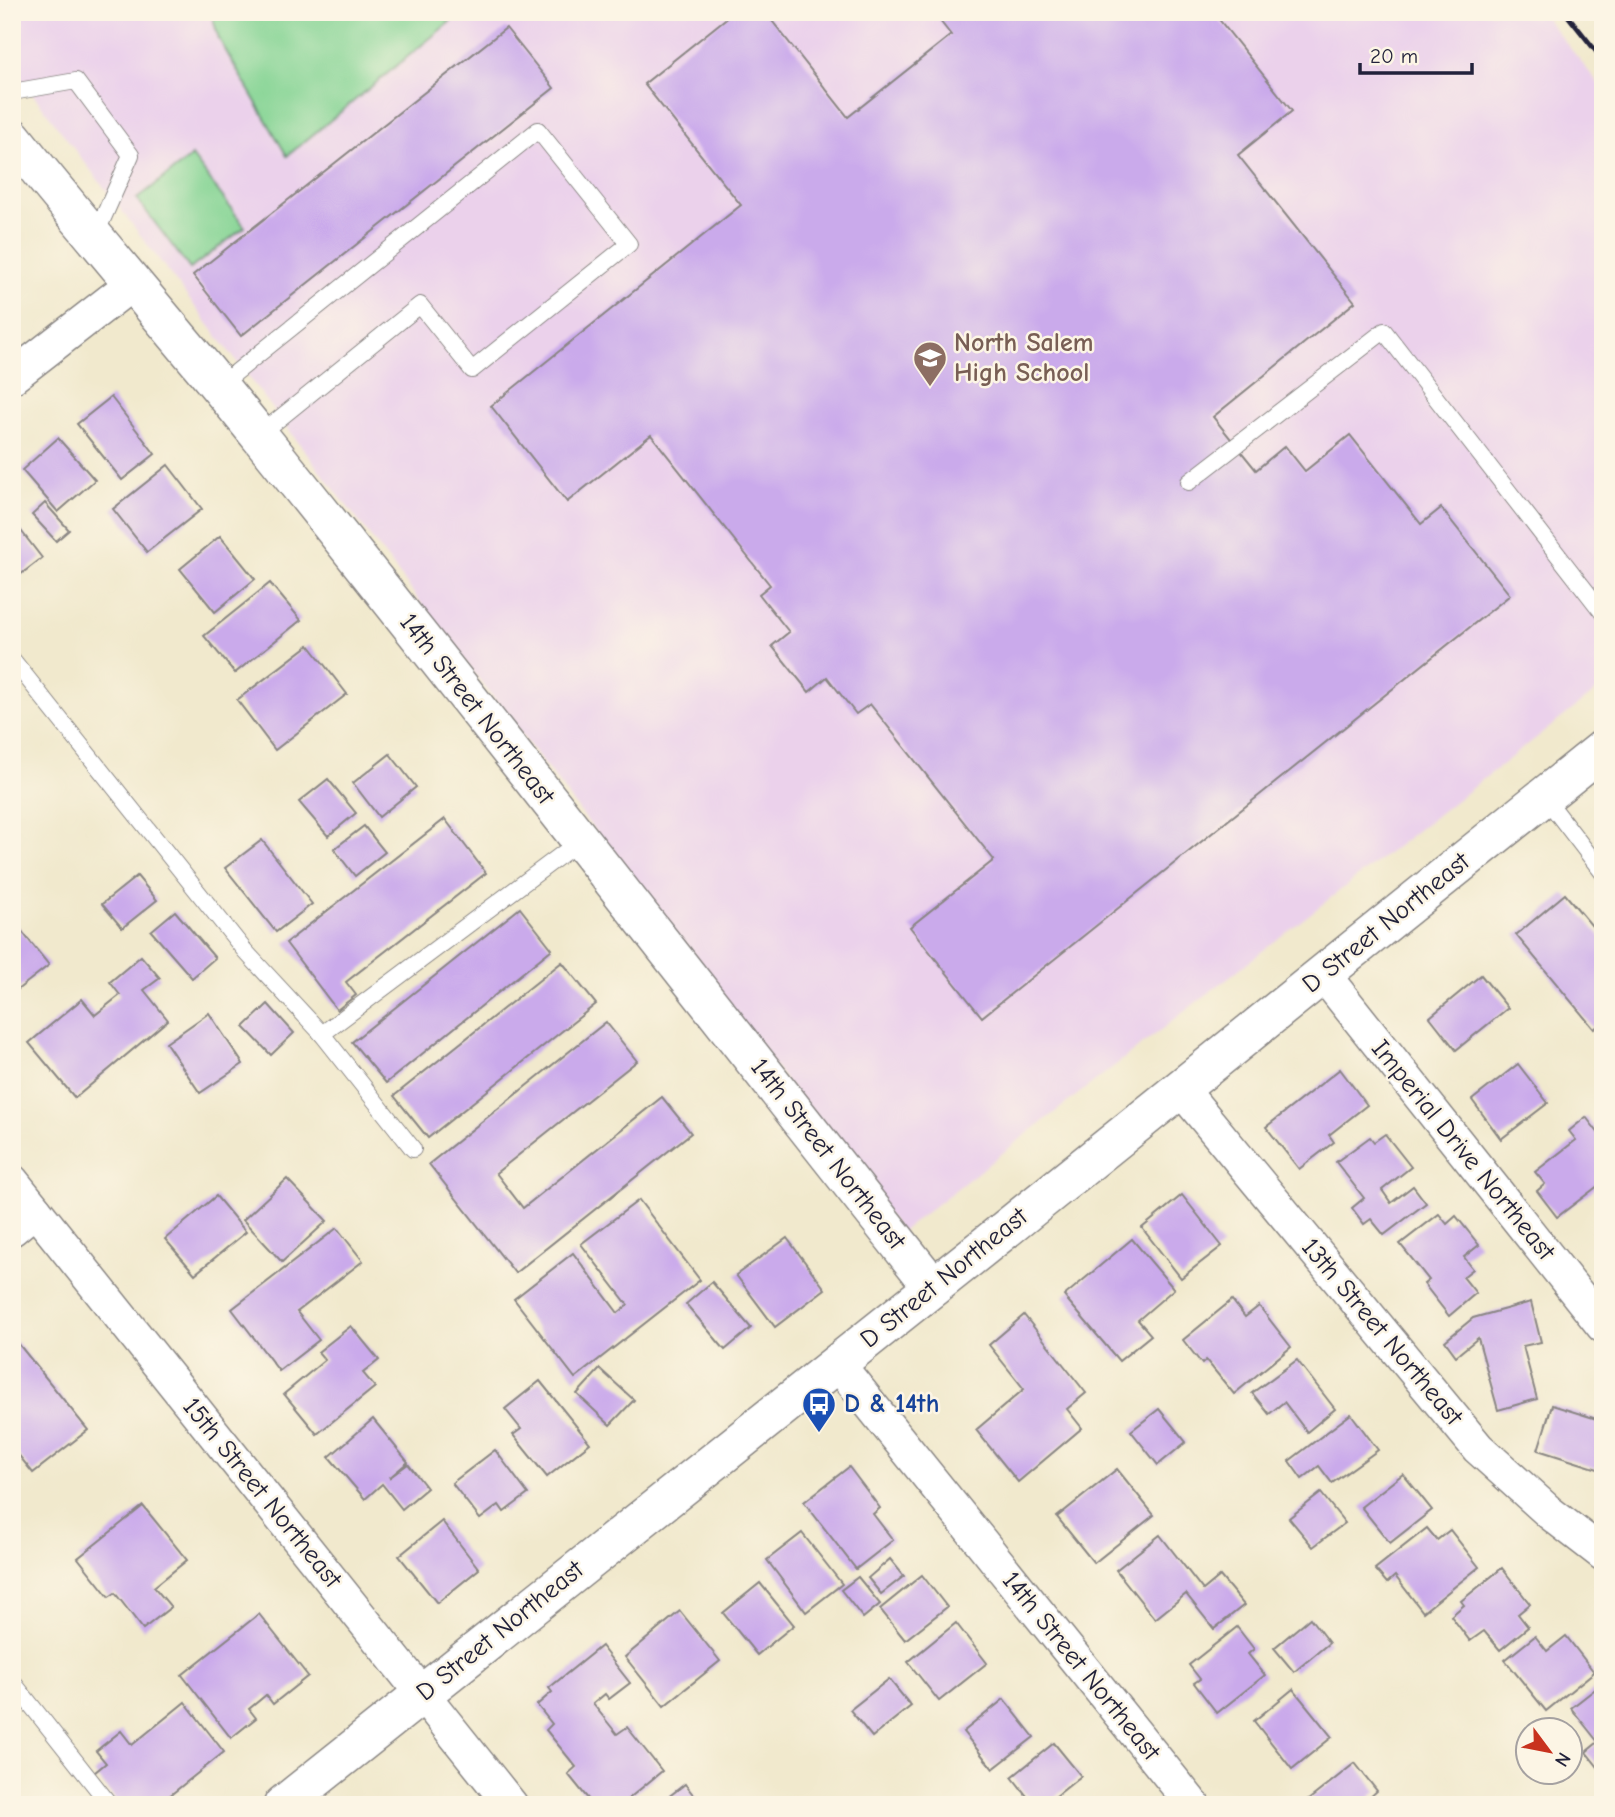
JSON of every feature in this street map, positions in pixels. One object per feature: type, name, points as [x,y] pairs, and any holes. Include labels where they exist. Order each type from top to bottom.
[{"type":"street","name":"14th Street Northeast","points":[[12,137],[259,435],[933,1287]]},
{"type":"street","points":[[12,377],[133,283]]},
{"type":"street","name":"D Street Northeast","points":[[283,1805],[1603,749]]},
{"type":"street","name":"Imperial Drive Northeast","points":[[1323,974],[1603,1325]]},
{"type":"street","name":"13th Street Northeast","points":[[1181,1089],[1478,1448],[1550,1513],[1603,1554]]},
{"type":"street","name":"15th Street Northeast","points":[[12,1181],[24,1220],[422,1693],[510,1805]]},
{"type":"street","name":"14th Street Northeast","points":[[838,1363],[1193,1805]]},
{"type":"lane","points":[[12,92],[76,81],[131,155],[94,238]]},
{"type":"lane","points":[[219,386],[538,130],[629,244],[472,370],[420,305],[259,435]]},
{"type":"lane","points":[[1189,482],[1384,331],[1603,613]]},
{"type":"lane","points":[[12,659],[245,951],[322,1034],[413,1149]]},
{"type":"lane","points":[[1544,796],[1603,873]]},
{"type":"lane","points":[[322,1034],[581,840]]},
{"type":"lane","points":[[12,1681],[110,1805]]},
{"type":"shaded area","name":"North Salem High School","points":[[12,12],[1541,12],[1603,89],[1603,686],[901,1232],[12,67]]},
{"type":"green space","points":[[211,12],[462,12],[287,156],[219,39]]},
{"type":"green space","points":[[192,156],[245,227],[190,269],[137,199]]},
{"type":"building","points":[[734,12],[765,12],[848,117],[951,35],[933,12],[1213,12],[1292,111],[1238,155],[1355,302],[1213,417],[1256,470],[1285,446],[1305,471],[1350,435],[1421,524],[1441,508],[1510,595],[982,1017],[910,927],[994,860],[870,704],[856,714],[827,677],[809,692],[772,646],[789,632],[759,594],[770,585],[651,435],[567,502],[491,406],[741,205],[644,84]]},
{"type":"building","points":[[506,28],[554,88],[241,336],[193,275]]},
{"type":"building","points":[[111,397],[155,454],[122,480],[77,424]]},
{"type":"building","points":[[58,438],[95,480],[58,512],[22,470]]},
{"type":"building","points":[[168,465],[202,509],[147,552],[113,509]]},
{"type":"building","points":[[45,503],[69,530],[56,541],[32,515]]},
{"type":"building","points":[[12,519],[42,558],[12,581]]},
{"type":"building","points":[[220,536],[255,579],[215,612],[180,569]]},
{"type":"building","points":[[270,583],[301,620],[235,673],[204,636]]},
{"type":"building","points":[[309,645],[347,694],[275,750],[237,700]]},
{"type":"building","points":[[390,754],[416,787],[379,817],[353,783]]},
{"type":"building","points":[[328,779],[356,813],[328,836],[299,802]]},
{"type":"building","points":[[445,819],[486,873],[346,982],[356,995],[337,1010],[286,943]]},
{"type":"building","points":[[364,826],[385,852],[355,876],[334,849]]},
{"type":"building","points":[[262,840],[312,904],[276,932],[225,868]]},
{"type":"building","points":[[137,876],[157,900],[122,928],[102,904]]},
{"type":"building","points":[[1565,894],[1603,939],[1603,1022],[1594,1029],[1516,935]]},
{"type":"building","points":[[520,908],[552,949],[386,1083],[352,1042]]},
{"type":"building","points":[[175,911],[215,958],[192,978],[151,931]]},
{"type":"building","points":[[12,919],[49,965],[12,994]]},
{"type":"building","points":[[141,956],[160,978],[144,990],[168,1020],[75,1098],[29,1043],[82,999],[95,1015],[120,995],[110,982]]},
{"type":"building","points":[[562,962],[596,1004],[428,1138],[394,1096]]},
{"type":"building","points":[[1481,975],[1508,1008],[1456,1050],[1430,1017]]},
{"type":"building","points":[[268,1004],[294,1033],[271,1055],[244,1027]]},
{"type":"building","points":[[209,1013],[243,1064],[200,1093],[166,1043]]},
{"type":"building","points":[[606,1022],[637,1061],[496,1173],[523,1208],[662,1097],[691,1133],[515,1273],[429,1164]]},
{"type":"building","points":[[1518,1064],[1548,1103],[1501,1139],[1472,1100]]},
{"type":"building","points":[[1340,1069],[1367,1105],[1329,1135],[1334,1142],[1299,1169],[1266,1127]]},
{"type":"building","points":[[1586,1117],[1603,1139],[1603,1182],[1557,1217],[1537,1191],[1545,1184],[1535,1172],[1576,1140],[1569,1131]]},
{"type":"building","points":[[1385,1134],[1411,1167],[1382,1190],[1391,1203],[1413,1186],[1426,1203],[1384,1235],[1371,1219],[1364,1224],[1352,1208],[1364,1198],[1336,1162],[1370,1137],[1374,1142]]},
{"type":"building","points":[[287,1179],[327,1221],[282,1262],[243,1220]]},
{"type":"building","points":[[1182,1195],[1222,1246],[1181,1278],[1142,1228]]},
{"type":"building","points":[[216,1196],[246,1232],[195,1274],[165,1239]]},
{"type":"building","points":[[639,1200],[700,1280],[575,1378],[514,1299],[573,1253],[618,1313],[628,1305],[581,1244]]},
{"type":"building","points":[[1439,1214],[1447,1224],[1456,1216],[1479,1245],[1464,1257],[1473,1269],[1463,1277],[1476,1293],[1449,1316],[1424,1284],[1429,1280],[1400,1244]]},
{"type":"building","points":[[337,1228],[363,1261],[297,1312],[319,1340],[279,1371],[232,1309]]},
{"type":"building","points":[[787,1238],[825,1289],[775,1327],[736,1275]]},
{"type":"building","points":[[1132,1239],[1174,1289],[1138,1320],[1151,1335],[1119,1361],[1064,1296]]},
{"type":"building","points":[[712,1282],[751,1328],[725,1350],[686,1304]]},
{"type":"building","points":[[1232,1300],[1245,1317],[1259,1306],[1291,1347],[1234,1394],[1206,1360],[1202,1364],[1183,1340]]},
{"type":"building","points":[[1531,1302],[1541,1342],[1523,1346],[1537,1399],[1498,1410],[1478,1338],[1456,1356],[1445,1341],[1473,1318]]},
{"type":"building","points":[[1024,1315],[1086,1393],[1067,1409],[1082,1428],[1018,1482],[976,1430],[1024,1389],[989,1345]]},
{"type":"building","points":[[351,1326],[379,1360],[363,1373],[375,1387],[317,1434],[284,1394],[325,1360],[318,1352]]},
{"type":"building","points":[[17,1342],[88,1430],[33,1473],[12,1447],[12,1345]]},
{"type":"building","points":[[1297,1360],[1335,1409],[1307,1432],[1284,1402],[1269,1414],[1252,1393]]},
{"type":"building","points":[[600,1369],[634,1400],[610,1425],[577,1394]]},
{"type":"building","points":[[540,1381],[590,1443],[547,1477],[513,1435],[521,1429],[505,1409]]},
{"type":"building","points":[[1552,1405],[1603,1421],[1601,1470],[1538,1450]]},
{"type":"building","points":[[1159,1409],[1186,1442],[1158,1465],[1131,1431]]},
{"type":"building","points":[[1351,1414],[1378,1450],[1332,1483],[1319,1466],[1302,1479],[1289,1461]]},
{"type":"building","points":[[373,1419],[408,1462],[389,1478],[408,1464],[427,1488],[402,1509],[382,1484],[365,1499],[329,1457]]},
{"type":"building","points":[[495,1450],[528,1494],[504,1512],[499,1505],[480,1519],[452,1483]]},
{"type":"building","points":[[849,1467],[880,1508],[873,1514],[893,1540],[856,1569],[804,1502]]},
{"type":"building","points":[[1117,1469],[1154,1515],[1094,1563],[1057,1517]]},
{"type":"building","points":[[1403,1474],[1432,1510],[1390,1543],[1361,1507]]},
{"type":"building","points":[[1321,1493],[1345,1523],[1313,1547],[1289,1518]]},
{"type":"building","points":[[143,1506],[187,1560],[154,1587],[171,1607],[143,1629],[115,1593],[109,1597],[78,1558]]},
{"type":"building","points":[[442,1521],[479,1569],[437,1603],[399,1556]]},
{"type":"building","points":[[1427,1528],[1437,1540],[1450,1530],[1479,1567],[1423,1612],[1395,1576],[1387,1583],[1375,1569]]},
{"type":"building","points":[[802,1533],[842,1584],[806,1612],[767,1560]]},
{"type":"building","points":[[1160,1535],[1203,1590],[1220,1576],[1244,1605],[1214,1629],[1186,1594],[1155,1619],[1116,1570]]},
{"type":"building","points":[[890,1559],[904,1576],[881,1594],[868,1578]]},
{"type":"building","points":[[1502,1568],[1530,1604],[1518,1614],[1528,1627],[1500,1650],[1484,1631],[1470,1641],[1451,1616],[1464,1605],[1461,1601]]},
{"type":"building","points":[[922,1575],[947,1607],[905,1640],[880,1609]]},
{"type":"building","points":[[858,1577],[880,1604],[863,1618],[841,1590]]},
{"type":"building","points":[[760,1583],[794,1625],[757,1655],[723,1613]]},
{"type":"building","points":[[680,1611],[720,1661],[664,1706],[625,1657]]},
{"type":"building","points":[[259,1614],[308,1676],[273,1704],[266,1695],[249,1709],[256,1718],[231,1738],[182,1675]]},
{"type":"building","points":[[1310,1618],[1329,1643],[1294,1672],[1274,1648]]},
{"type":"building","points":[[956,1623],[987,1663],[939,1701],[908,1662]]},
{"type":"building","points":[[1237,1627],[1254,1649],[1248,1654],[1265,1675],[1217,1713],[1194,1683],[1200,1679],[1189,1665]]},
{"type":"building","points":[[1535,1636],[1547,1651],[1566,1636],[1594,1672],[1546,1711],[1505,1660]]},
{"type":"building","points":[[601,1646],[630,1683],[609,1699],[605,1694],[593,1704],[617,1734],[627,1727],[662,1771],[621,1805],[593,1805],[568,1774],[576,1767],[546,1730],[552,1724],[537,1705],[552,1692],[549,1688]]},
{"type":"building","points":[[889,1679],[911,1706],[872,1737],[850,1710]]},
{"type":"building","points":[[1603,1683],[1603,1763],[1598,1767],[1586,1752],[1598,1742],[1584,1724],[1584,1716],[1577,1716],[1571,1708]]},
{"type":"building","points":[[1293,1689],[1332,1737],[1292,1769],[1254,1721]]},
{"type":"building","points":[[1004,1699],[1034,1737],[993,1769],[963,1732]]},
{"type":"building","points":[[185,1702],[224,1752],[158,1805],[120,1805],[94,1773],[106,1763],[96,1751],[121,1731],[132,1745]]},
{"type":"building","points":[[1054,1743],[1081,1776],[1045,1805],[1034,1805],[1012,1777]]},
{"type":"building","points":[[1355,1763],[1377,1791],[1368,1799],[1373,1805],[1309,1805],[1307,1801]]},
{"type":"building","points":[[685,1784],[701,1805],[658,1805]]},
{"type":"railway","points":[[1565,12],[1603,60]]},
{"type":"place","name":"North Salem High School","points":[[930,388]]},
{"type":"place","name":"D & 14th","points":[[819,1434]]}]
